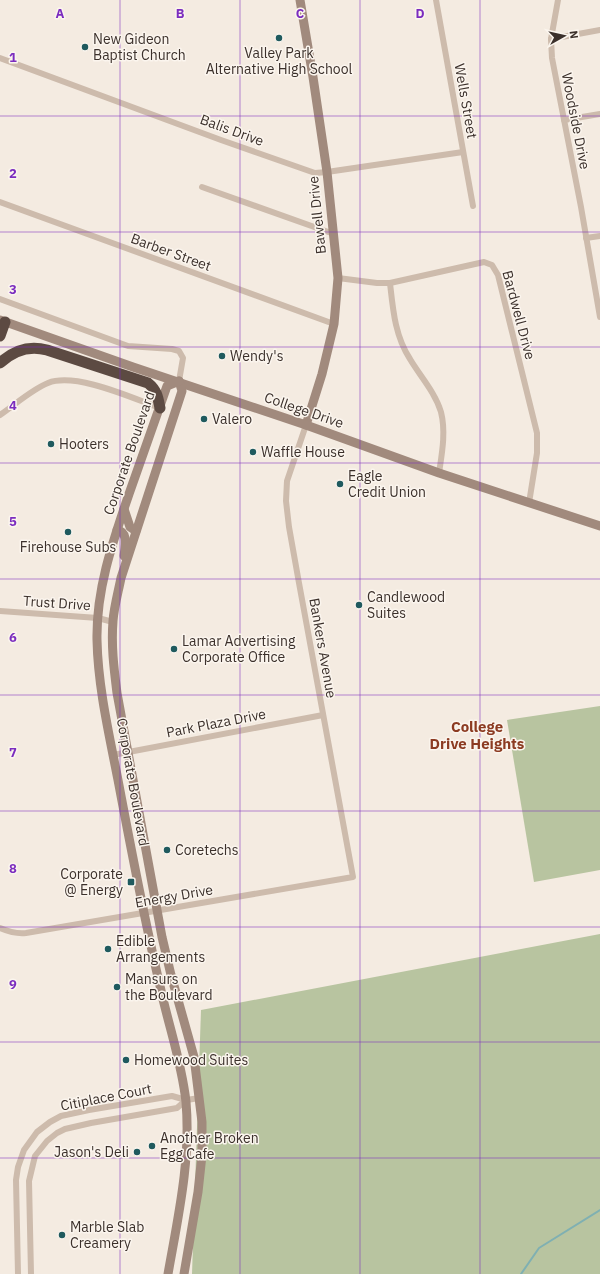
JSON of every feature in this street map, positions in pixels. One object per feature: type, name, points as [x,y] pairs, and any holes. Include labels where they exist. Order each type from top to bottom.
[{"type":"highway","points":[[0,336],[3,321]]},
{"type":"highway","points":[[0,362],[8,355],[25,348],[48,350],[148,383],[157,393],[160,408]]},
{"type":"street","name":"Bawell Drive","points":[[300,0],[327,172],[338,278],[334,324],[322,374],[306,425]]},
{"type":"street","name":"Wells Street","points":[[436,0],[473,206]]},
{"type":"street","name":"Woodside Drive","points":[[558,0],[551,39],[552,58],[600,318]]},
{"type":"street","points":[[551,39],[600,30]]},
{"type":"street","name":"Balis Drive","points":[[0,58],[221,140],[316,173],[463,152]]},
{"type":"street","points":[[564,120],[600,114]]},
{"type":"street","points":[[202,186],[334,234]]},
{"type":"street","name":"Barber Street","points":[[0,202],[334,324]]},
{"type":"street","points":[[586,238],[600,236]]},
{"type":"street","name":"Bardwell Drive","points":[[338,278],[376,283],[390,283],[484,262],[492,265],[498,275],[537,433],[537,453],[529,503]]},
{"type":"street","points":[[390,283],[394,320],[401,342],[409,358],[432,391],[441,412],[444,433],[439,473]]},
{"type":"street","points":[[0,299],[128,346],[172,348],[179,351],[183,358],[179,381]]},
{"type":"street","name":"College Drive","points":[[3,321],[133,367],[179,381],[306,425],[439,473],[600,526]]},
{"type":"street","points":[[0,415],[33,391],[50,382],[70,380],[86,382],[160,408]]},
{"type":"street","name":"Corporate Boulevard","points":[[168,1274],[181,1203],[186,1163],[186,1100],[178,1057],[168,1022],[143,914],[100,680],[97,640],[103,576],[117,530],[167,386],[179,381],[182,391],[155,470],[114,606],[113,655],[117,693],[157,911],[171,974],[194,1057],[200,1098],[202,1155],[198,1192],[184,1274]]},
{"type":"street","name":"Bankers Avenue","points":[[306,425],[287,481],[286,501],[289,527],[354,877]]},
{"type":"street","points":[[141,459],[155,470]]},
{"type":"street","points":[[124,508],[130,527],[136,531]]},
{"type":"street","points":[[117,530],[123,533],[125,537],[125,566]]},
{"type":"street","name":"Trust Drive","points":[[0,611],[98,618],[113,622]]},
{"type":"street","points":[[97,640],[106,643],[113,655]]},
{"type":"street","name":"Park Plaza Drive","points":[[113,755],[323,715]]},
{"type":"street","points":[[125,820],[131,819],[142,831]]},
{"type":"street","name":"Energy Drive","points":[[0,928],[16,934],[26,933],[354,877]]},
{"type":"street","name":"Citiplace Court","points":[[18,1274],[16,1180],[24,1150],[37,1132],[61,1116],[172,1096],[186,1100],[200,1098]]},
{"type":"street","name":"Citiplace Court","points":[[31,1274],[30,1176],[35,1156],[47,1141],[65,1129],[177,1108],[186,1100]]},
{"type":"street","points":[[114,1106],[116,1119]]},
{"type":"street","points":[[45,1126],[54,1135]]},
{"type":"street","points":[[17,1174],[30,1176]]},
{"type":"street","points":[[18,1249],[31,1248]]},
{"type":"green space","points":[[600,706],[600,870],[534,882],[507,720]]},
{"type":"green space","points":[[600,934],[600,1274],[192,1274],[201,1010]]},
{"type":"waterway","points":[[521,1274],[539,1248],[600,1210]]},
{"type":"place","name":"Valley Park Alternative High School","points":[[279,38]]},
{"type":"place","name":"New Gideon Baptist Church","points":[[85,47]]},
{"type":"place","name":"Wendy's","points":[[222,356]]},
{"type":"place","name":"Valero","points":[[204,419]]},
{"type":"place","name":"Hooters","points":[[51,444]]},
{"type":"place","name":"Waffle House","points":[[253,452]]},
{"type":"place","name":"Eagle Credit Union","points":[[340,484]]},
{"type":"place","name":"Firehouse Subs","points":[[68,532]]},
{"type":"place","name":"Candlewood Suites","points":[[359,605]]},
{"type":"place","name":"Lamar Advertising Corporate Office","points":[[174,649]]},
{"type":"place","name":"Coretechs","points":[[167,850]]},
{"type":"place","name":"Corporate @ Energy","points":[[131,882]]},
{"type":"place","name":"Edible Arrangements","points":[[108,949]]},
{"type":"place","name":"Mansurs on the Boulevard","points":[[117,987]]},
{"type":"place","name":"Homewood Suites","points":[[126,1060]]},
{"type":"place","name":"Another Broken Egg Cafe","points":[[152,1146]]},
{"type":"place","name":"Jason's Deli","points":[[137,1152]]},
{"type":"place","name":"Marble Slab Creamery","points":[[62,1235]]},
{"type":"district","name":"College Drive Heights","points":[[477,736]]}]
